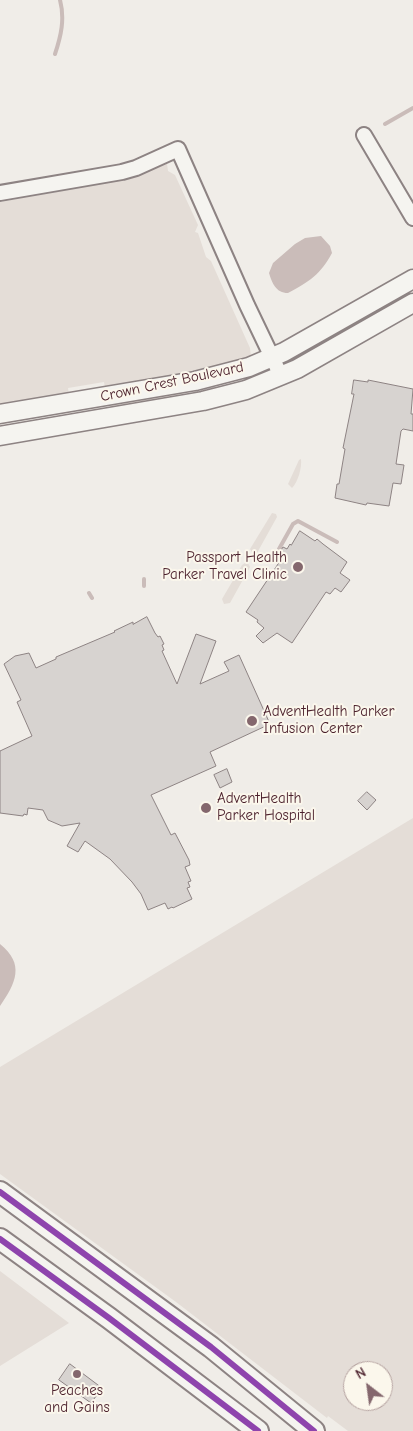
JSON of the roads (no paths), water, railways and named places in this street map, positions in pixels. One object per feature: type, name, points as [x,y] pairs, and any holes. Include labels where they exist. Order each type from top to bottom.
[{"type":"highway","points":[[0,1192],[211,1347],[314,1431]]},
{"type":"highway","points":[[0,1239],[258,1431]]},
{"type":"highway","points":[[197,1385],[198,1402],[236,1431]]},
{"type":"main road","name":"Crown Crest Boulevard","points":[[0,414],[215,377],[272,358],[413,279]]},
{"type":"main road","name":"Crown Crest Boulevard","points":[[0,436],[213,399],[252,388],[281,376],[413,303]]},
{"type":"street","points":[[364,134],[413,218]]},
{"type":"street","points":[[0,193],[122,172],[178,150],[281,376]]},
{"type":"street","points":[[92,399],[95,419]]},
{"type":"waterway","points":[[55,54],[62,27],[60,0]]},
{"type":"waterway","points":[[385,124],[413,108]]},
{"type":"waterway","points":[[279,549],[293,524],[298,521],[337,542]]},
{"type":"waterway","points":[[144,579],[144,586]]},
{"type":"waterway","points":[[89,593],[92,598]]},
{"type":"place","name":"Passport Health Parker Travel Clinic","points":[[298,567]]},
{"type":"place","name":"AdventHealth Parker Infusion Center","points":[[252,721]]},
{"type":"place","name":"AdventHealth Parker Hospital","points":[[206,808]]},
{"type":"place","name":"Peaches and Gains","points":[[77,1374]]}]
